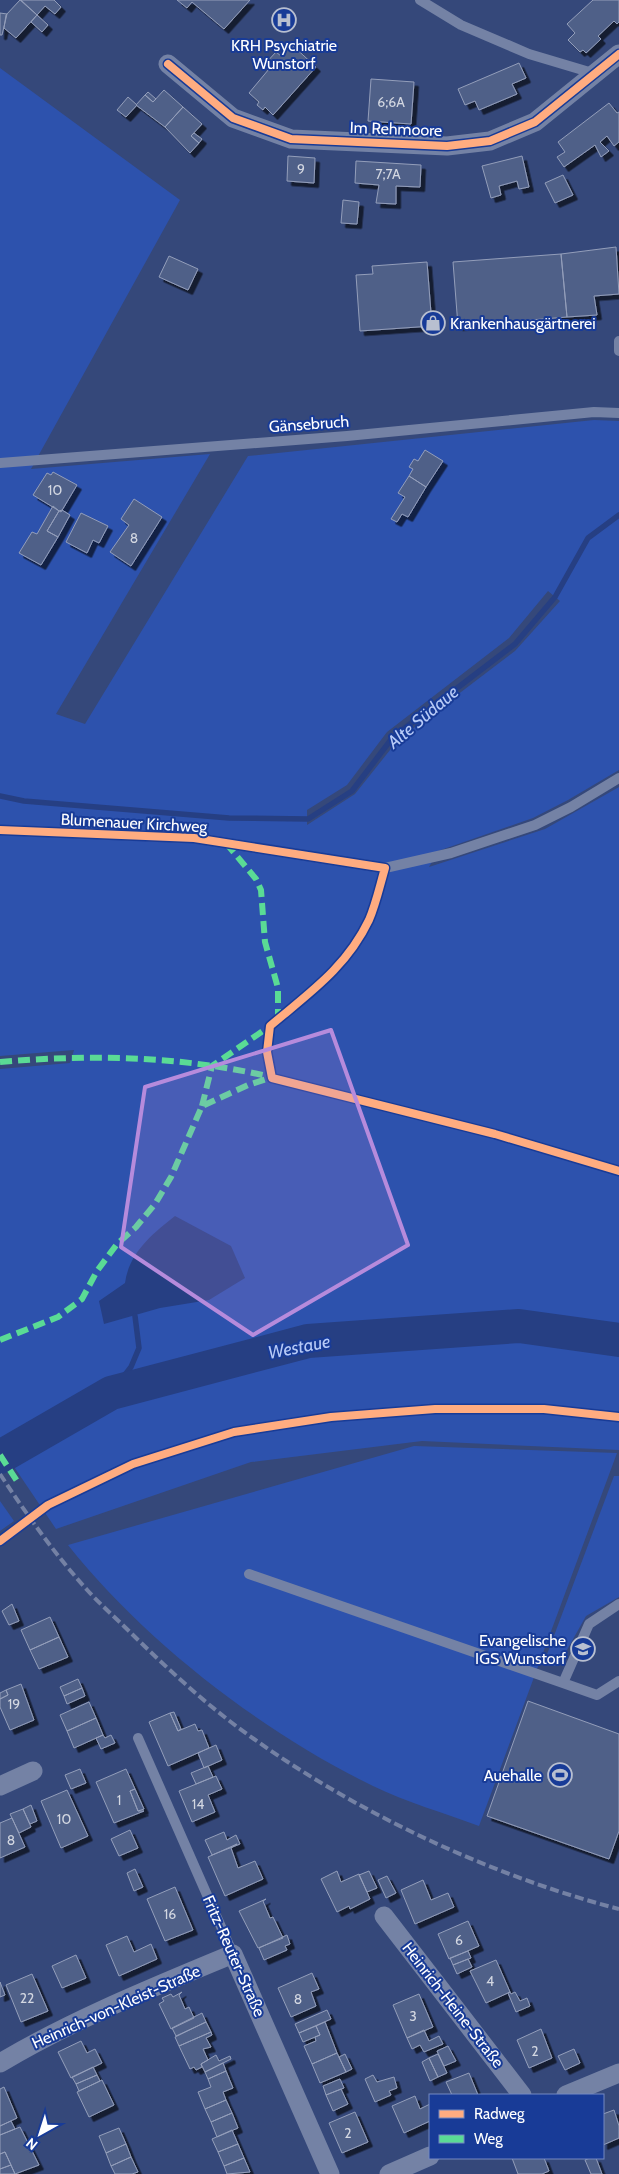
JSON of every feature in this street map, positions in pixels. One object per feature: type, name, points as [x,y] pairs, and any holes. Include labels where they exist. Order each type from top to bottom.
[{"type":"street","name":"Im Rehmoore","points":[[168,64],[233,118],[291,139],[448,146],[490,141],[535,122],[619,54]]},
{"type":"street","points":[[0,1786],[33,1771]]},
{"type":"street","name":"Heinrich-Heine-Straße","points":[[384,1916],[521,2094]]},
{"type":"street","name":"Heinrich-von-Kleist-Straße","points":[[0,2063],[58,2031],[234,1954]]},
{"type":"street","name":"Fritz-Reuter-Straße","points":[[234,1954],[330,2174]]},
{"type":"street","points":[[568,2094],[619,2073]]},
{"type":"street","points":[[389,2174],[414,2169],[429,2157]]},
{"type":"lane","points":[[420,0],[461,25],[529,54],[596,74]]},
{"type":"lane","points":[[619,341],[619,351]]},
{"type":"lane","name":"Gänsebruch","points":[[0,463],[347,436],[594,412],[619,413]]},
{"type":"lane","name":"Blumenauer Kirchweg","points":[[0,830],[194,838],[385,868],[451,853],[535,825],[571,807],[619,778]]},
{"type":"lane","points":[[249,1574],[597,1695],[619,1681]]},
{"type":"lane","points":[[563,1683],[589,1624],[619,1604]]},
{"type":"lane","name":"Fritz-Reuter-Straße","points":[[138,1738],[234,1954]]},
{"type":"highlighted area","points":[[331,1030],[408,1245],[253,1335],[121,1247],[145,1087]]},
{"type":"shaded area","points":[[0,68],[180,200],[31,469],[210,454],[56,714],[85,724],[248,456],[594,420],[619,421],[619,770],[533,818],[438,851],[429,867],[545,829],[619,787],[619,1450],[422,1441],[251,1462],[56,1529],[0,1446],[0,1069],[70,1063],[74,1050],[0,1056]],"holes":[[[548,591],[560,601],[515,651],[398,740],[355,794],[307,825],[307,810],[347,785],[387,732],[509,638]]]},
{"type":"shaded area","points":[[175,1216],[231,1246],[245,1278],[209,1300],[160,1308],[104,1324],[99,1301],[125,1283],[131,1262],[137,1253],[150,1237]]},
{"type":"shaded area","points":[[414,1446],[617,1453],[479,1826],[373,1786],[289,1739],[248,1711],[207,1681],[132,1616],[98,1581],[68,1545]]},
{"type":"shaded area","points":[[614,1476],[619,1476],[619,1597],[586,1616],[558,1666],[543,1665]]},
{"type":"shaded area","points":[[0,1501],[14,1521],[0,1531]]},
{"type":"building","points":[[20,0],[37,15],[16,38],[4,28],[6,15]]},
{"type":"building","points":[[21,0],[54,0],[61,7],[55,14],[45,6],[37,15]]},
{"type":"building","points":[[177,0],[250,0],[224,29],[192,2],[187,8]]},
{"type":"building","points":[[593,0],[619,0],[619,22],[617,24],[614,21],[598,36],[601,39],[586,53],[583,50],[580,52],[568,40],[575,33],[567,24]]},
{"type":"building","points":[[0,13],[7,14],[2,35],[0,35]]},
{"type":"building","points":[[37,15],[48,25],[42,32],[31,22]]},
{"type":"building","points":[[291,44],[316,67],[273,115],[265,107],[263,110],[257,105],[259,102],[249,93],[269,69],[264,65],[276,52],[281,56]]},
{"type":"building","points":[[519,63],[526,78],[512,84],[517,94],[479,110],[475,101],[465,105],[458,89]]},
{"type":"building","points":[[371,79],[414,82],[411,124],[368,121]]},
{"type":"building","points":[[164,90],[183,107],[165,127],[136,105],[145,95],[153,102]]},
{"type":"building","points":[[148,92],[156,99],[153,102],[145,95]]},
{"type":"building","points":[[128,97],[137,105],[126,117],[117,110]]},
{"type":"building","points":[[609,103],[617,113],[619,112],[619,142],[614,146],[607,136],[600,142],[609,151],[601,157],[595,145],[564,167],[557,157],[565,152],[558,142]]},
{"type":"building","points":[[183,107],[202,124],[191,136],[199,143],[190,153],[165,127]]},
{"type":"building","points":[[194,133],[202,139],[199,143],[191,136]]},
{"type":"building","points":[[288,156],[315,158],[314,183],[287,181]]},
{"type":"building","points":[[522,156],[529,187],[519,189],[517,181],[499,186],[501,195],[491,198],[482,166]]},
{"type":"building","points":[[356,161],[421,165],[420,187],[396,186],[396,204],[376,203],[379,185],[355,183]]},
{"type":"building","points":[[563,175],[573,195],[555,203],[545,183]]},
{"type":"building","points":[[343,200],[359,202],[357,224],[341,223]]},
{"type":"building","points":[[616,247],[619,294],[594,296],[597,315],[567,317],[561,254]]},
{"type":"building","points":[[561,254],[567,317],[458,326],[453,262]]},
{"type":"building","points":[[169,256],[198,269],[188,290],[159,277]]},
{"type":"building","points":[[427,262],[432,326],[360,331],[356,275],[373,274],[372,266]]},
{"type":"building","points":[[425,450],[443,461],[426,487],[409,476],[413,469],[409,467],[414,459],[418,461]]},
{"type":"building","points":[[53,472],[77,485],[61,512],[33,495],[47,473],[51,475]]},
{"type":"building","points":[[409,476],[426,487],[408,517],[402,514],[397,522],[391,519],[405,497],[398,493]]},
{"type":"building","points":[[134,499],[162,517],[131,566],[110,552],[129,525],[121,519]]},
{"type":"building","points":[[53,506],[59,511],[47,531],[58,537],[41,565],[19,553],[32,532],[37,534]]},
{"type":"building","points":[[62,510],[70,515],[58,537],[47,531],[59,511]]},
{"type":"building","points":[[81,513],[108,526],[99,543],[93,540],[87,553],[66,542]]},
{"type":"building","points":[[12,1604],[19,1621],[9,1625],[2,1611]]},
{"type":"building","points":[[50,1617],[59,1637],[30,1650],[21,1630]]},
{"type":"building","points":[[59,1637],[68,1657],[39,1669],[30,1650]]},
{"type":"building","points":[[78,1679],[82,1688],[64,1696],[60,1687]]},
{"type":"building","points":[[21,1684],[34,1720],[10,1730],[0,1707],[0,1699],[8,1695],[6,1690]]},
{"type":"building","points":[[82,1688],[85,1696],[67,1704],[64,1696]]},
{"type":"building","points":[[6,1690],[8,1695],[0,1699],[0,1693]]},
{"type":"building","name":"Auehalle","points":[[528,1701],[619,1734],[619,1831],[609,1859],[487,1816]]},
{"type":"building","points":[[89,1702],[96,1718],[67,1731],[60,1715]]},
{"type":"building","points":[[174,1712],[181,1729],[178,1731],[170,1713]]},
{"type":"building","points":[[170,1713],[178,1731],[195,1724],[198,1731],[202,1730],[209,1748],[168,1766],[149,1722]]},
{"type":"building","points":[[96,1718],[103,1735],[74,1748],[67,1731]]},
{"type":"building","points":[[103,1735],[105,1738],[111,1735],[115,1743],[101,1749],[96,1738]]},
{"type":"building","points":[[216,1745],[222,1760],[204,1768],[198,1753]]},
{"type":"building","points":[[208,1766],[213,1777],[196,1784],[191,1773]]},
{"type":"building","points":[[80,1769],[86,1783],[71,1789],[65,1775]]},
{"type":"building","points":[[126,1769],[135,1789],[130,1791],[138,1811],[144,1811],[114,1823],[96,1782]]},
{"type":"building","points":[[216,1776],[222,1789],[208,1795],[215,1812],[192,1822],[179,1791]]},
{"type":"building","points":[[135,1789],[144,1809],[138,1811],[130,1791]]},
{"type":"building","points":[[67,1790],[88,1836],[61,1848],[41,1801]]},
{"type":"building","points":[[31,1805],[37,1821],[30,1824],[23,1809]]},
{"type":"building","points":[[23,1809],[31,1827],[19,1833],[10,1814]]},
{"type":"building","points":[[12,1818],[25,1847],[0,1858],[0,1823]]},
{"type":"building","points":[[130,1830],[138,1848],[119,1856],[111,1839]]},
{"type":"building","points":[[224,1832],[227,1840],[236,1835],[240,1844],[212,1855],[205,1840]]},
{"type":"building","points":[[237,1844],[231,1848],[238,1868],[255,1861],[263,1879],[225,1896],[208,1857]]},
{"type":"building","points":[[135,1869],[143,1887],[134,1891],[127,1873]]},
{"type":"building","points":[[337,1871],[341,1882],[359,1874],[370,1899],[350,1909],[349,1906],[337,1912],[321,1879]]},
{"type":"building","points":[[369,1871],[377,1888],[367,1892],[359,1875]]},
{"type":"building","points":[[387,1876],[396,1893],[386,1898],[378,1880]]},
{"type":"building","points":[[423,1880],[431,1900],[448,1893],[454,1907],[415,1924],[401,1890]]},
{"type":"building","points":[[175,1887],[193,1930],[165,1941],[147,1899]]},
{"type":"building","points":[[266,1899],[263,1901],[270,1918],[273,1917],[283,1938],[258,1948],[239,1911]]},
{"type":"building","points":[[468,1921],[479,1946],[449,1959],[438,1934]]},
{"type":"building","points":[[287,1935],[290,1944],[285,1946],[287,1950],[264,1960],[259,1948]]},
{"type":"building","points":[[127,1936],[134,1952],[151,1944],[157,1959],[119,1976],[106,1945]]},
{"type":"building","points":[[468,1951],[471,1958],[453,1965],[450,1958]]},
{"type":"building","points":[[76,1955],[86,1978],[62,1988],[52,1966]]},
{"type":"building","points":[[468,1959],[472,1967],[457,1974],[453,1965]]},
{"type":"building","points":[[496,1960],[510,1992],[486,2003],[470,1971]]},
{"type":"building","points":[[312,1973],[319,1989],[311,1992],[316,2006],[291,2017],[278,1988]]},
{"type":"building","points":[[32,1974],[48,2011],[21,2022],[6,1985]]},
{"type":"building","points":[[0,1982],[5,1995],[0,1997]]},
{"type":"building","points":[[182,1992],[179,1995],[185,2009],[189,2007],[194,2018],[171,2029],[159,2004],[164,2001],[162,1998],[171,1994],[173,1997]]},
{"type":"building","points":[[510,1992],[511,1994],[515,1992],[520,2001],[527,1998],[530,2006],[516,2012],[508,1993]]},
{"type":"building","points":[[419,1994],[433,2027],[407,2038],[393,2005]]},
{"type":"building","points":[[327,2010],[331,2019],[299,2033],[295,2024]]},
{"type":"building","points":[[202,2013],[206,2022],[176,2036],[172,2028]]},
{"type":"building","points":[[206,2022],[211,2032],[179,2046],[175,2037]]},
{"type":"building","points":[[325,2022],[337,2053],[312,2064],[304,2046],[316,2041],[315,2037],[320,2035],[316,2026]]},
{"type":"building","points":[[316,2026],[320,2035],[303,2042],[299,2033]]},
{"type":"building","points":[[541,2029],[552,2058],[529,2068],[517,2040]]},
{"type":"building","points":[[424,2030],[429,2041],[439,2036],[443,2044],[424,2052],[420,2045],[412,2049],[407,2038]]},
{"type":"building","points":[[211,2032],[212,2035],[206,2038],[211,2047],[203,2049],[208,2060],[201,2064],[202,2067],[196,2070],[194,2067],[190,2069],[179,2046]]},
{"type":"building","points":[[81,2041],[87,2053],[95,2049],[102,2063],[71,2078],[58,2052]]},
{"type":"building","points":[[448,2046],[456,2061],[444,2066],[437,2051]]},
{"type":"building","points":[[574,2049],[580,2063],[565,2070],[558,2056]]},
{"type":"building","points":[[337,2053],[346,2072],[320,2083],[312,2064]]},
{"type":"building","points":[[345,2054],[352,2069],[346,2072],[339,2057]]},
{"type":"building","points":[[438,2054],[447,2073],[438,2077],[429,2058]]},
{"type":"building","points":[[216,2055],[219,2061],[230,2056],[231,2059],[205,2072],[201,2064]]},
{"type":"building","points":[[429,2058],[438,2077],[430,2081],[422,2062]]},
{"type":"building","points":[[223,2063],[226,2071],[208,2079],[205,2072]]},
{"type":"building","points":[[93,2067],[97,2075],[76,2084],[72,2077]]},
{"type":"building","points":[[226,2071],[233,2088],[223,2092],[226,2100],[205,2109],[198,2092],[211,2087],[208,2079]]},
{"type":"building","points":[[469,2073],[478,2094],[452,2094],[446,2082]]},
{"type":"building","points":[[97,2075],[100,2081],[79,2091],[76,2084]]},
{"type":"building","points":[[373,2075],[377,2082],[394,2077],[397,2088],[389,2091],[391,2095],[375,2102],[365,2079]]},
{"type":"building","points":[[340,2079],[344,2088],[326,2095],[323,2086]]},
{"type":"building","points":[[102,2080],[114,2105],[89,2117],[77,2092]]},
{"type":"building","points":[[4,2087],[17,2118],[0,2126],[0,2089]]},
{"type":"building","points":[[341,2089],[348,2104],[333,2111],[326,2095]]},
{"type":"building","points":[[415,2096],[420,2109],[429,2104],[429,2121],[404,2133],[392,2106]]},
{"type":"building","points":[[226,2100],[232,2113],[211,2122],[205,2109]]},
{"type":"building","points":[[614,2110],[619,2126],[619,2138],[604,2145],[604,2114]]},
{"type":"building","points":[[355,2112],[368,2142],[342,2153],[329,2123]]},
{"type":"building","points":[[232,2113],[238,2128],[217,2137],[211,2122]]},
{"type":"building","points":[[11,2121],[15,2129],[0,2135],[0,2126]]},
{"type":"building","points":[[20,2127],[39,2165],[15,2174],[5,2152],[0,2154],[0,2135]]},
{"type":"building","points":[[119,2128],[126,2144],[106,2153],[99,2136]]},
{"type":"building","points":[[232,2130],[238,2144],[218,2152],[212,2139]]},
{"type":"building","points":[[126,2144],[131,2157],[111,2166],[106,2153]]},
{"type":"building","points":[[238,2144],[244,2158],[224,2166],[218,2152]]},
{"type":"building","points":[[5,2152],[11,2165],[0,2169],[0,2154]]},
{"type":"building","points":[[131,2157],[138,2172],[115,2174],[111,2166]]},
{"type":"building","points":[[244,2158],[250,2172],[227,2174],[224,2166]]},
{"type":"building","points":[[512,2159],[544,2159],[549,2171],[542,2174],[518,2174]]},
{"type":"building","points":[[596,2159],[602,2174],[591,2174],[585,2160]]},
{"type":"building","points":[[11,2165],[15,2174],[0,2174],[0,2169]]},
{"type":"waterway","name":"Alte Südaue","points":[[0,796],[24,801],[229,818],[308,819],[352,791],[393,737],[515,644],[555,597],[588,538],[619,515]]},
{"type":"waterway","points":[[111,1393],[131,1367],[139,1348],[135,1316]]},
{"type":"waterway","name":"Westaue","points":[[0,1457],[111,1393],[308,1341],[519,1326],[619,1340]]},
{"type":"railway","points":[[0,1474],[53,1550],[94,1598],[192,1690],[254,1739],[338,1793],[429,1840],[523,1879],[619,1909]]},
{"type":"marked path","points":[[226,843],[256,879],[261,890],[265,942],[278,988],[278,1019]]},
{"type":"marked path","points":[[202,1106],[212,1066],[270,1026]]},
{"type":"marked path","points":[[0,1062],[70,1058],[139,1059],[207,1065],[276,1078]]},
{"type":"marked path","points":[[0,1340],[58,1317],[82,1299],[97,1271],[117,1244],[136,1227],[155,1204],[171,1177],[202,1106],[248,1085],[270,1078]]},
{"type":"marked path","points":[[0,1455],[19,1484]]},
{"type":"cycle path","points":[[168,64],[233,118],[291,139],[447,146],[490,141],[535,122],[619,54]]},
{"type":"cycle path","points":[[0,830],[194,838],[385,868],[376,901],[360,937],[326,979],[270,1026],[267,1052],[272,1078],[495,1134],[619,1171]]},
{"type":"cycle path","points":[[0,1541],[48,1505],[133,1464],[234,1432],[331,1417],[435,1409],[544,1409],[619,1417]]},
{"type":"place","name":"KRH Psychiatrie Wunstorf","points":[[284,20]]},
{"type":"place","name":"Krankenhausgärtnerei","points":[[433,323]]},
{"type":"place","name":"Evangelische IGS Wunstorf","points":[[583,1649]]},
{"type":"place","name":"Auehalle","points":[[560,1775]]}]
